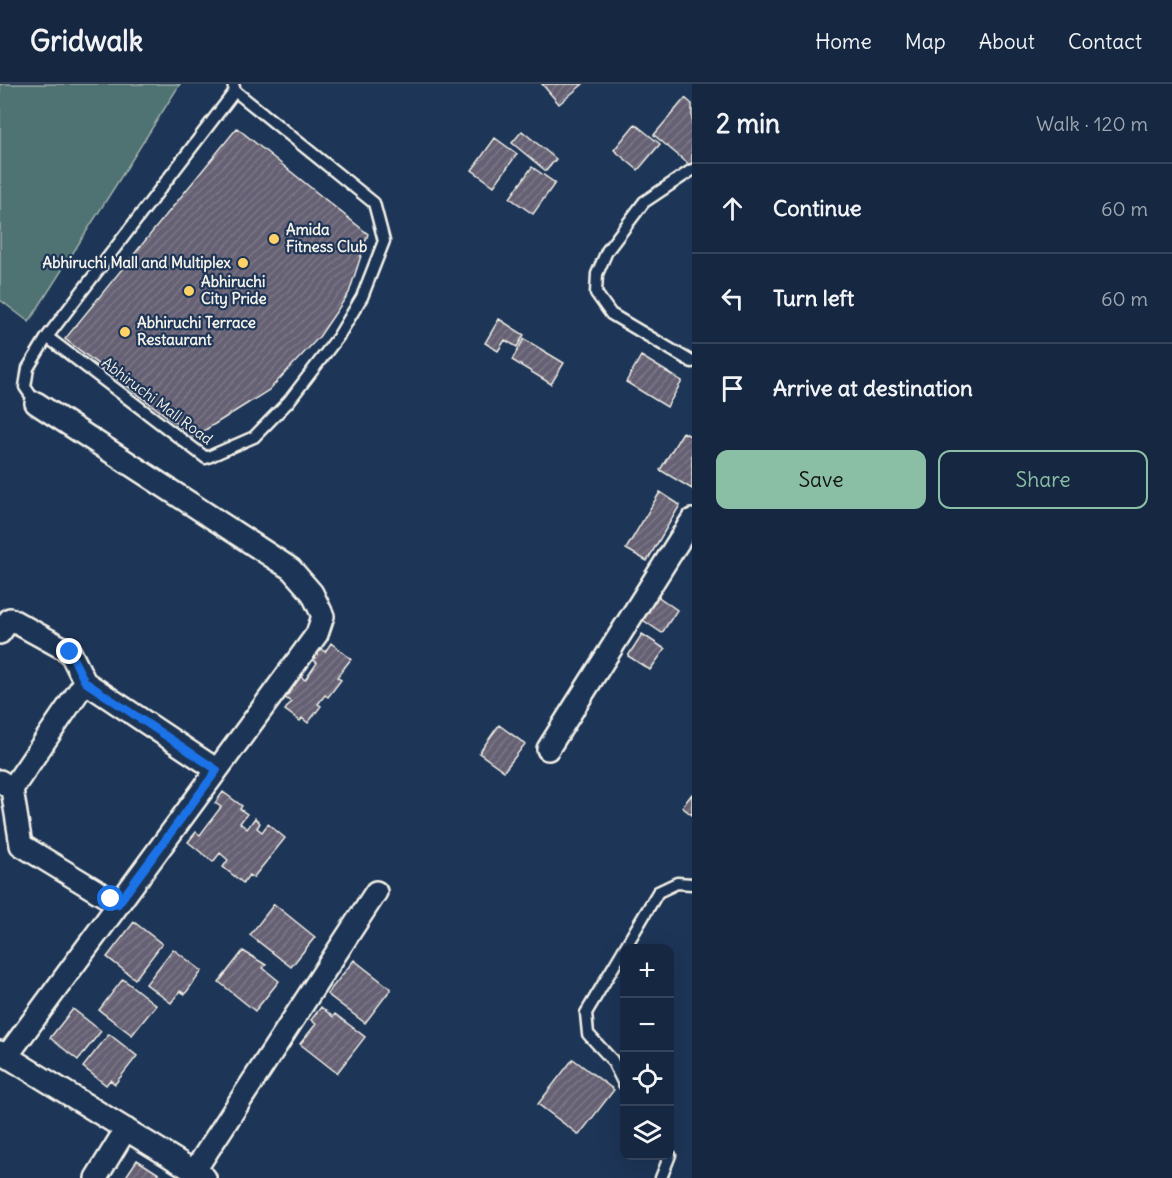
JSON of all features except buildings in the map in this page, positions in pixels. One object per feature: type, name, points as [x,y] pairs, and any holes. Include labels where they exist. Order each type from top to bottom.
[{"type":"street","points":[[36,403],[291,569],[312,593],[323,616],[317,634],[2,1058],[200,1174],[376,891]]},
{"type":"street","points":[[548,749],[692,520]]},
{"type":"street","points":[[0,633],[10,619],[70,652],[85,682],[217,770]]},
{"type":"street","points":[[85,682],[6,785],[21,845],[118,904]]},
{"type":"street","points":[[96,1178],[126,1129]]},
{"type":"lane","name":"Abhiruchi Mall Road","points":[[234,87],[374,203],[384,241],[362,297],[338,337],[302,384],[255,437],[206,458],[47,337],[234,87]]},
{"type":"lane","points":[[692,170],[644,202],[607,251],[597,274],[596,293],[611,314],[692,362]]},
{"type":"lane","points":[[36,403],[25,387],[28,368],[47,337]]},
{"type":"lane","points":[[620,1076],[612,1060],[588,1034],[586,1012],[658,892],[677,883],[692,884]]},
{"type":"lane","points":[[662,1178],[667,1160]]},
{"type":"green space","points":[[0,84],[180,84],[29,322],[0,300]]},
{"type":"place","name":"Amida Fitness Club","points":[[274,239]]},
{"type":"place","name":"Abhiruchi Mall and Multiplex","points":[[243,263]]},
{"type":"place","name":"Abhiruchi City Pride","points":[[189,291]]},
{"type":"place","name":"Abhiruchi Terrace Restaurant","points":[[125,332]]},
{"type":"route","points":[[70,652],[85,682],[217,770],[118,904],[111,899]]}]
